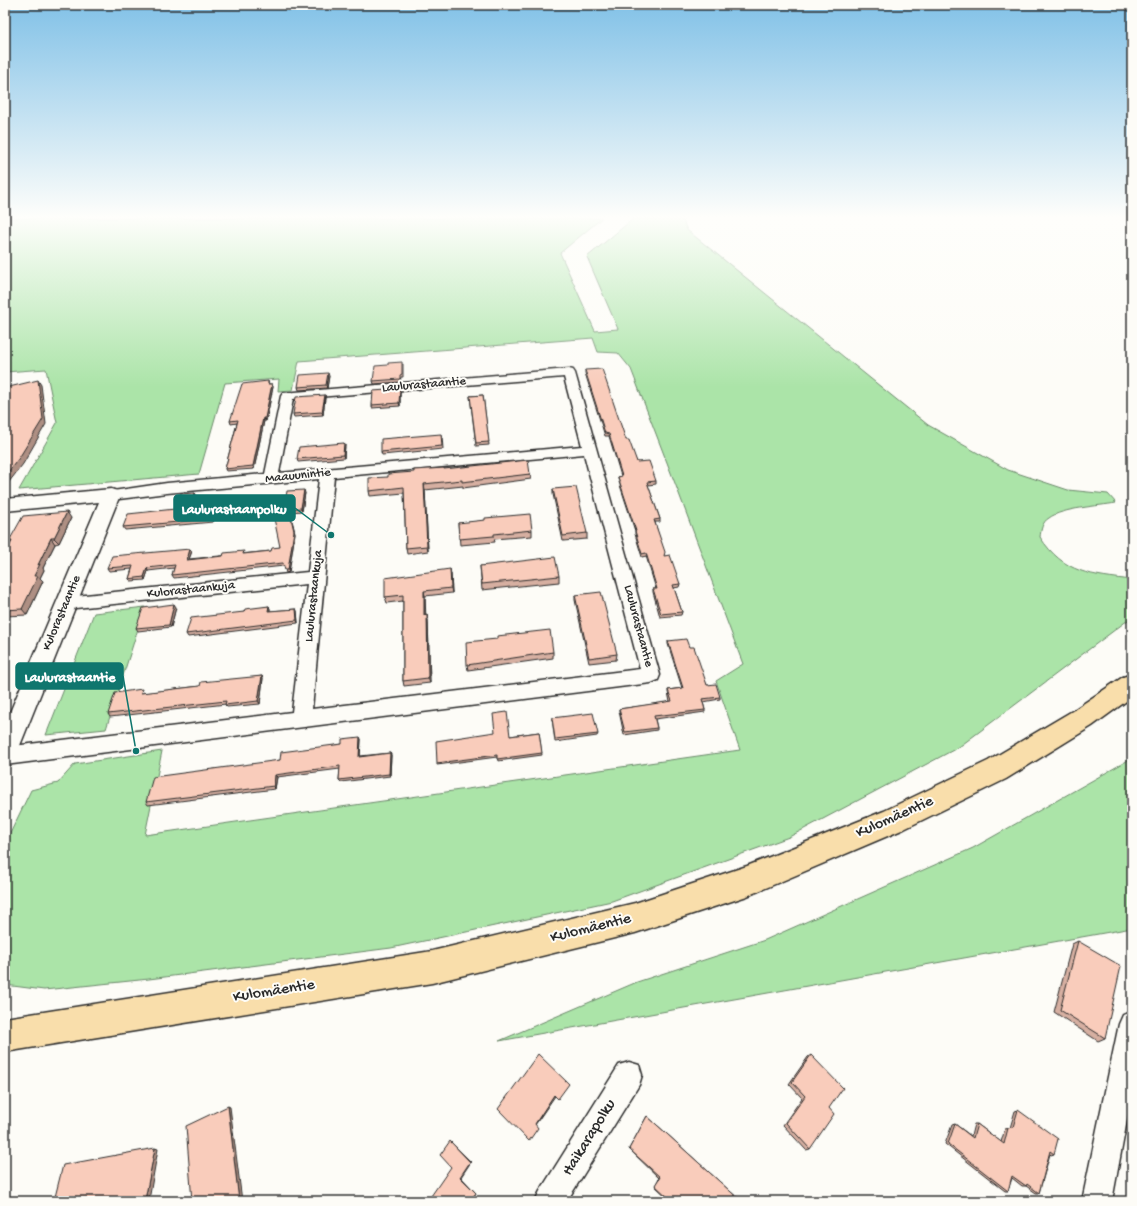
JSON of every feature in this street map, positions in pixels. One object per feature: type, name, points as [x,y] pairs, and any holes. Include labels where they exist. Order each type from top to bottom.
[{"type":"main road","name":"Kulomäentie","points":[[5,1035],[432,967],[635,918],[747,881],[894,820],[997,770],[1083,718],[1132,684]]},
{"type":"street","name":"Laulurastaantie","points":[[5,755],[651,675],[570,373],[287,396],[271,479]]},
{"type":"street","name":"Maauunintie","points":[[5,505],[167,488],[590,449]]},
{"type":"street","name":"Laulurastaankuja","points":[[301,719],[327,473]]},
{"type":"street","name":"Kulorastaantie","points":[[5,755],[111,495]]},
{"type":"street","name":"Kulorastaankuja","points":[[66,603],[316,577]]},
{"type":"street","points":[[1097,1201],[1132,1024]]},
{"type":"street","name":"Haikarapolku","points":[[550,1201],[629,1074]]},
{"type":"green space","points":[[5,274],[570,274],[595,331],[618,329],[594,274],[742,274],[928,425],[1008,470],[1068,490],[1108,494],[1116,503],[1081,508],[1055,515],[1043,524],[1040,537],[1059,559],[1069,566],[1092,574],[1132,580],[1132,617],[959,747],[789,837],[612,901],[391,948],[149,979],[44,990],[5,985],[5,844],[31,790],[58,783],[75,764],[162,751],[145,835],[740,750],[716,681],[743,664],[631,369],[618,353],[598,352],[593,338],[299,361],[293,390],[278,391],[279,379],[225,383],[199,474],[19,490],[57,423],[46,369],[5,372]]},
{"type":"green space","points":[[145,607],[106,729],[46,735],[94,613]]},
{"type":"green space","points":[[1132,758],[1132,928],[499,1041],[637,982],[765,940],[973,848]]},
{"type":"building","points":[[402,362],[402,374],[400,375],[400,379],[373,381],[375,366]]},
{"type":"building","points":[[602,369],[626,440],[629,440],[637,462],[649,461],[656,481],[647,482],[660,519],[654,520],[665,552],[664,556],[670,555],[680,584],[673,585],[682,612],[661,614],[653,589],[657,589],[646,553],[642,554],[618,477],[622,476],[609,434],[605,433],[585,370]]},
{"type":"building","points":[[328,373],[326,385],[298,387],[300,375]]},
{"type":"building","points":[[38,380],[43,419],[19,458],[5,476],[5,427],[7,425],[5,388]]},
{"type":"building","points":[[268,381],[268,384],[272,384],[253,466],[225,469],[238,420],[230,421],[242,384]]},
{"type":"building","points":[[400,389],[399,403],[372,405],[373,391]]},
{"type":"building","points":[[325,395],[322,412],[293,414],[296,397]]},
{"type":"building","points":[[483,395],[489,442],[476,443],[470,396]]},
{"type":"building","points":[[441,434],[442,446],[381,452],[381,439]]},
{"type":"building","points":[[344,443],[343,455],[297,459],[299,447]]},
{"type":"building","points":[[528,460],[530,474],[462,482],[462,480],[424,484],[427,546],[406,548],[404,487],[369,491],[369,478],[388,477],[388,474],[414,472],[414,470],[444,469]]},
{"type":"building","points":[[576,487],[587,533],[563,536],[553,489]]},
{"type":"building","points":[[304,490],[301,508],[289,509],[294,531],[288,570],[285,570],[283,563],[172,575],[175,565],[147,568],[144,577],[129,579],[133,566],[107,568],[112,556],[190,549],[187,560],[223,556],[224,553],[244,551],[243,554],[271,551],[272,548],[280,547],[271,504],[285,503],[287,491]]},
{"type":"building","points":[[195,493],[191,508],[215,505],[211,519],[123,527],[128,514],[175,509],[180,494]]},
{"type":"building","points":[[67,512],[54,538],[51,538],[38,565],[40,564],[34,576],[38,576],[22,609],[5,610],[5,557],[12,541],[9,541],[23,516]]},
{"type":"building","points":[[530,514],[532,530],[494,534],[494,536],[459,539],[458,523],[485,520],[485,518]]},
{"type":"building","points":[[555,557],[559,576],[482,584],[480,566]]},
{"type":"building","points":[[450,569],[451,588],[424,591],[424,615],[427,614],[428,678],[403,681],[403,595],[385,597],[385,578]]},
{"type":"building","points":[[601,592],[617,654],[589,658],[575,595]]},
{"type":"building","points":[[174,604],[169,625],[136,628],[143,608]]},
{"type":"building","points":[[269,606],[268,611],[296,609],[297,620],[186,634],[191,618],[244,612],[245,609]]},
{"type":"building","points":[[550,630],[553,652],[467,665],[466,642],[497,639],[497,636]]},
{"type":"building","points":[[686,639],[689,647],[694,647],[707,685],[716,684],[720,697],[702,699],[705,710],[654,716],[657,728],[625,732],[619,709],[672,701],[668,690],[683,688],[668,641]]},
{"type":"building","points":[[262,676],[258,701],[225,705],[226,701],[108,714],[115,693],[142,689],[141,693],[200,686],[201,682]]},
{"type":"building","points":[[507,712],[510,736],[539,732],[542,753],[497,759],[497,755],[437,763],[436,741],[495,732],[493,714]]},
{"type":"building","points":[[593,713],[598,734],[555,739],[552,718]]},
{"type":"building","points":[[360,737],[359,757],[390,753],[389,774],[339,780],[340,766],[275,775],[274,786],[146,802],[153,777],[280,760],[281,752],[342,744],[342,739]]},
{"type":"building","points":[[1078,941],[1121,966],[1105,1038],[1060,1010]]},
{"type":"building","points":[[538,1054],[569,1084],[558,1099],[554,1095],[535,1124],[538,1128],[529,1141],[498,1109]]},
{"type":"building","points":[[811,1055],[843,1088],[829,1108],[834,1114],[810,1149],[786,1123],[805,1096],[792,1082]]},
{"type":"building","points":[[228,1106],[239,1201],[192,1201],[186,1126]]},
{"type":"building","points":[[1018,1110],[1058,1139],[1054,1154],[1050,1151],[1039,1193],[1027,1184],[1026,1186],[1012,1176],[1008,1191],[948,1144],[955,1124],[973,1138],[977,1124],[1004,1144],[1008,1128],[1013,1127]]},
{"type":"building","points":[[647,1116],[741,1201],[672,1201],[655,1185],[660,1177],[629,1149]]},
{"type":"building","points":[[450,1141],[470,1162],[460,1177],[476,1193],[470,1201],[423,1201],[426,1196],[429,1199],[451,1167],[440,1155]]},
{"type":"building","points":[[155,1148],[145,1200],[54,1201],[63,1165]]},
{"type":"place","name":"Laulurastaanpolku","points":[[331,535]]},
{"type":"place","name":"Laulurastaantie","points":[[136,751]]}]
